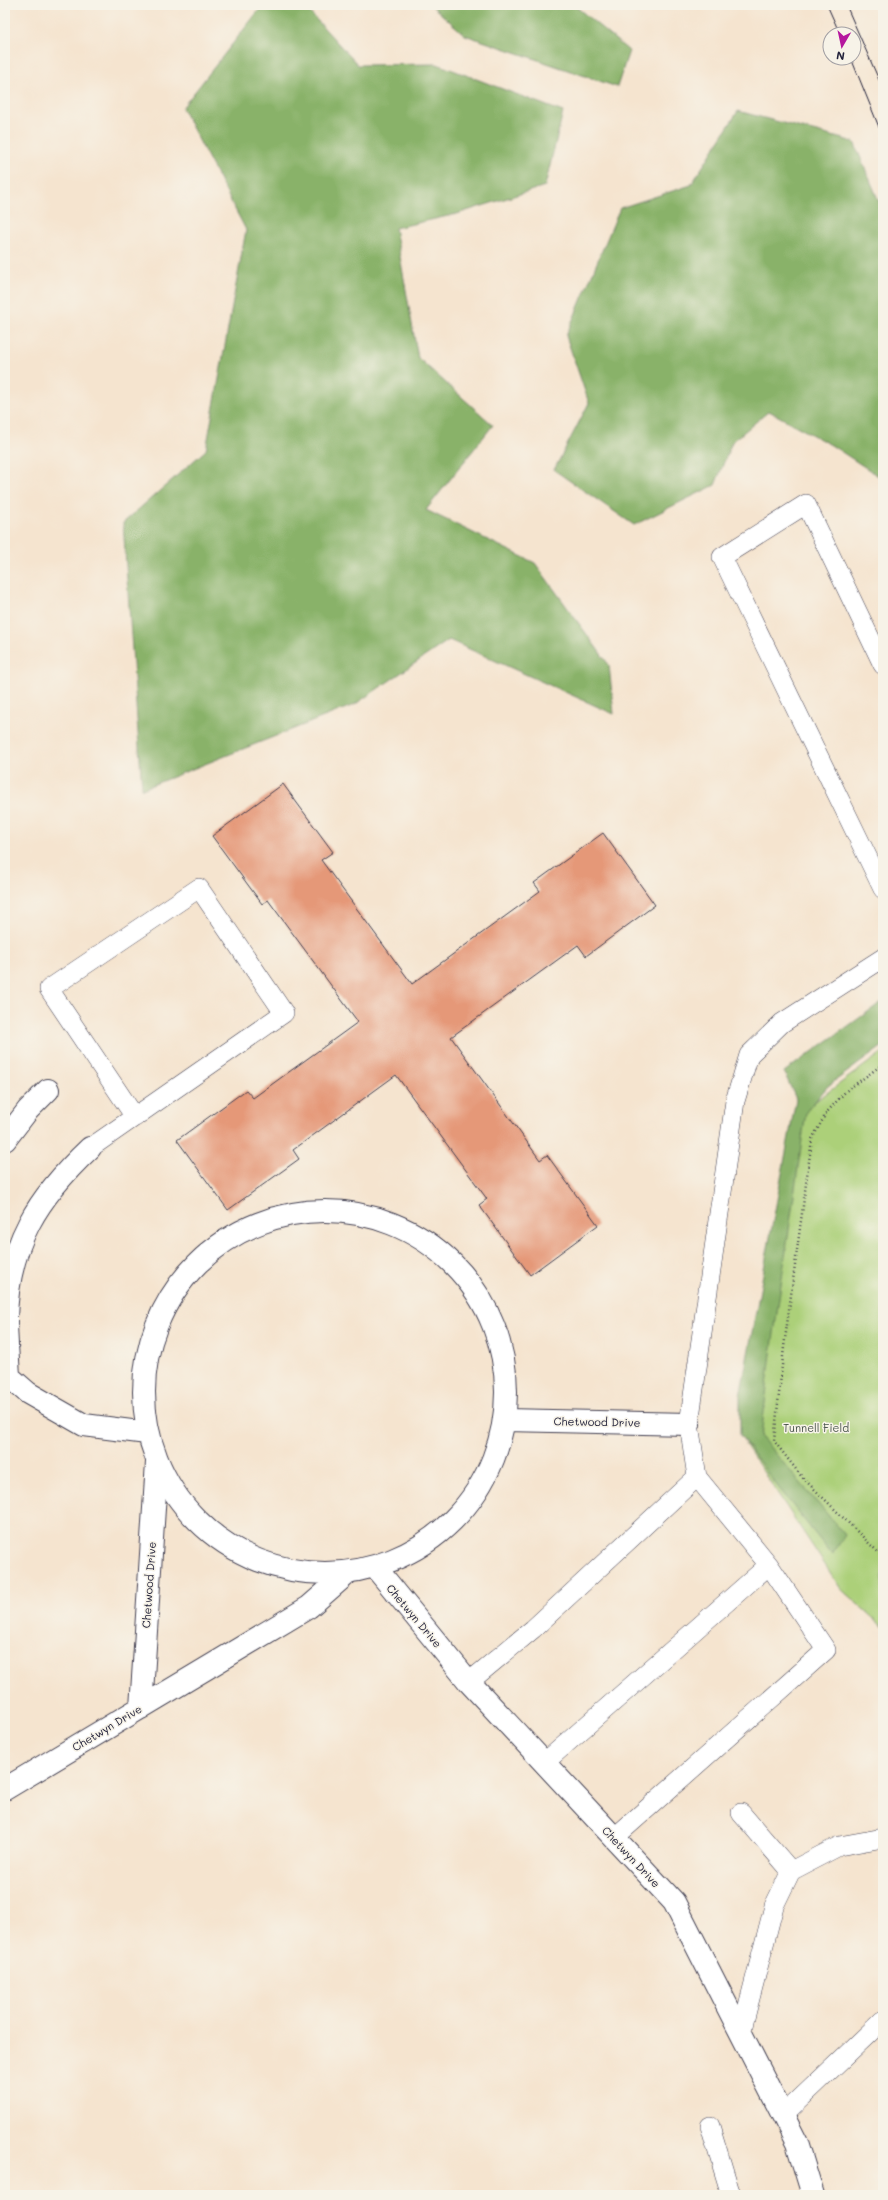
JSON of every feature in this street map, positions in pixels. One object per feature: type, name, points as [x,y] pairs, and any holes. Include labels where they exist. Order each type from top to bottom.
[{"type":"street","points":[[5,1140],[28,1110],[48,1090]]},
{"type":"street","points":[[90,1148],[65,1172],[41,1202],[23,1234],[12,1277],[6,1317],[7,1374],[28,1393],[84,1425],[147,1433]]},
{"type":"street","name":"Chetwood Drive","points":[[318,1210],[382,1219],[438,1249],[481,1297],[504,1356],[506,1420],[490,1469],[462,1513],[423,1546],[375,1567],[349,1572],[301,1573],[255,1560],[214,1536],[180,1503],[157,1462],[147,1433],[144,1369],[163,1308],[201,1257],[256,1224],[318,1210]]},
{"type":"street","name":"Chetwood Drive","points":[[506,1420],[689,1424]]},
{"type":"street","name":"Chetwood Drive","points":[[141,1708],[157,1462]]},
{"type":"street","name":"Chetwyn Drive","points":[[375,1567],[468,1682],[674,1902],[797,2143],[813,2195]]},
{"type":"street","name":"Chetwyn Drive","points":[[5,1789],[309,1606],[349,1572]]},
{"type":"lane","points":[[883,665],[806,504],[722,557],[883,889]]},
{"type":"lane","points":[[90,1148],[135,1117],[284,1013],[199,888],[49,989],[135,1117]]},
{"type":"lane","points":[[614,1838],[826,1650],[769,1565],[697,1477],[689,1424],[735,1101],[749,1055],[782,1023],[883,958]]},
{"type":"lane","points":[[468,1682],[533,1629],[697,1477]]},
{"type":"lane","points":[[544,1763],[769,1565]]},
{"type":"lane","points":[[741,1813],[791,1871]]},
{"type":"lane","points":[[741,2033],[774,1906],[791,1871],[839,1846],[883,1838]]},
{"type":"lane","points":[[783,2115],[883,2020]]},
{"type":"lane","points":[[710,2126],[731,2195]]},
{"type":"path","points":[[883,1064],[846,1091],[827,1112],[812,1139],[784,1347],[774,1441],[802,1477],[883,1557]]},
{"type":"green space","points":[[263,5],[303,5],[358,65],[437,64],[563,112],[545,186],[457,214],[395,228],[418,358],[493,425],[426,510],[535,563],[609,665],[614,714],[449,640],[354,705],[142,789],[123,523],[206,450],[246,230],[182,108]]},
{"type":"green space","points":[[431,5],[574,5],[629,51],[617,87],[465,35]]},
{"type":"green space","points":[[738,111],[854,142],[883,211],[883,479],[831,445],[769,411],[732,442],[715,485],[634,525],[554,470],[589,403],[566,336],[620,208],[691,185]]},
{"type":"green space","points":[[883,1001],[883,1046],[828,1086],[806,1112],[770,1361],[761,1437],[845,1535],[832,1555],[771,1478],[740,1435],[740,1396],[796,1099],[784,1072]]},
{"type":"green space","name":"Tunnell Field","points":[[883,1052],[883,1627],[841,1589],[745,1444],[798,1114]]},
{"type":"building","points":[[283,784],[333,852],[321,860],[412,984],[540,891],[534,883],[603,833],[655,905],[586,956],[578,945],[451,1037],[540,1160],[547,1155],[598,1225],[530,1275],[479,1205],[487,1199],[396,1075],[293,1150],[299,1159],[228,1210],[177,1140],[246,1090],[253,1098],[358,1022],[268,900],[262,904],[212,836]]},
{"type":"tram line","points":[[827,5],[836,26]]},
{"type":"tram line","points":[[846,5],[883,89]]},
{"type":"tram line","points":[[854,66],[883,137]]}]
